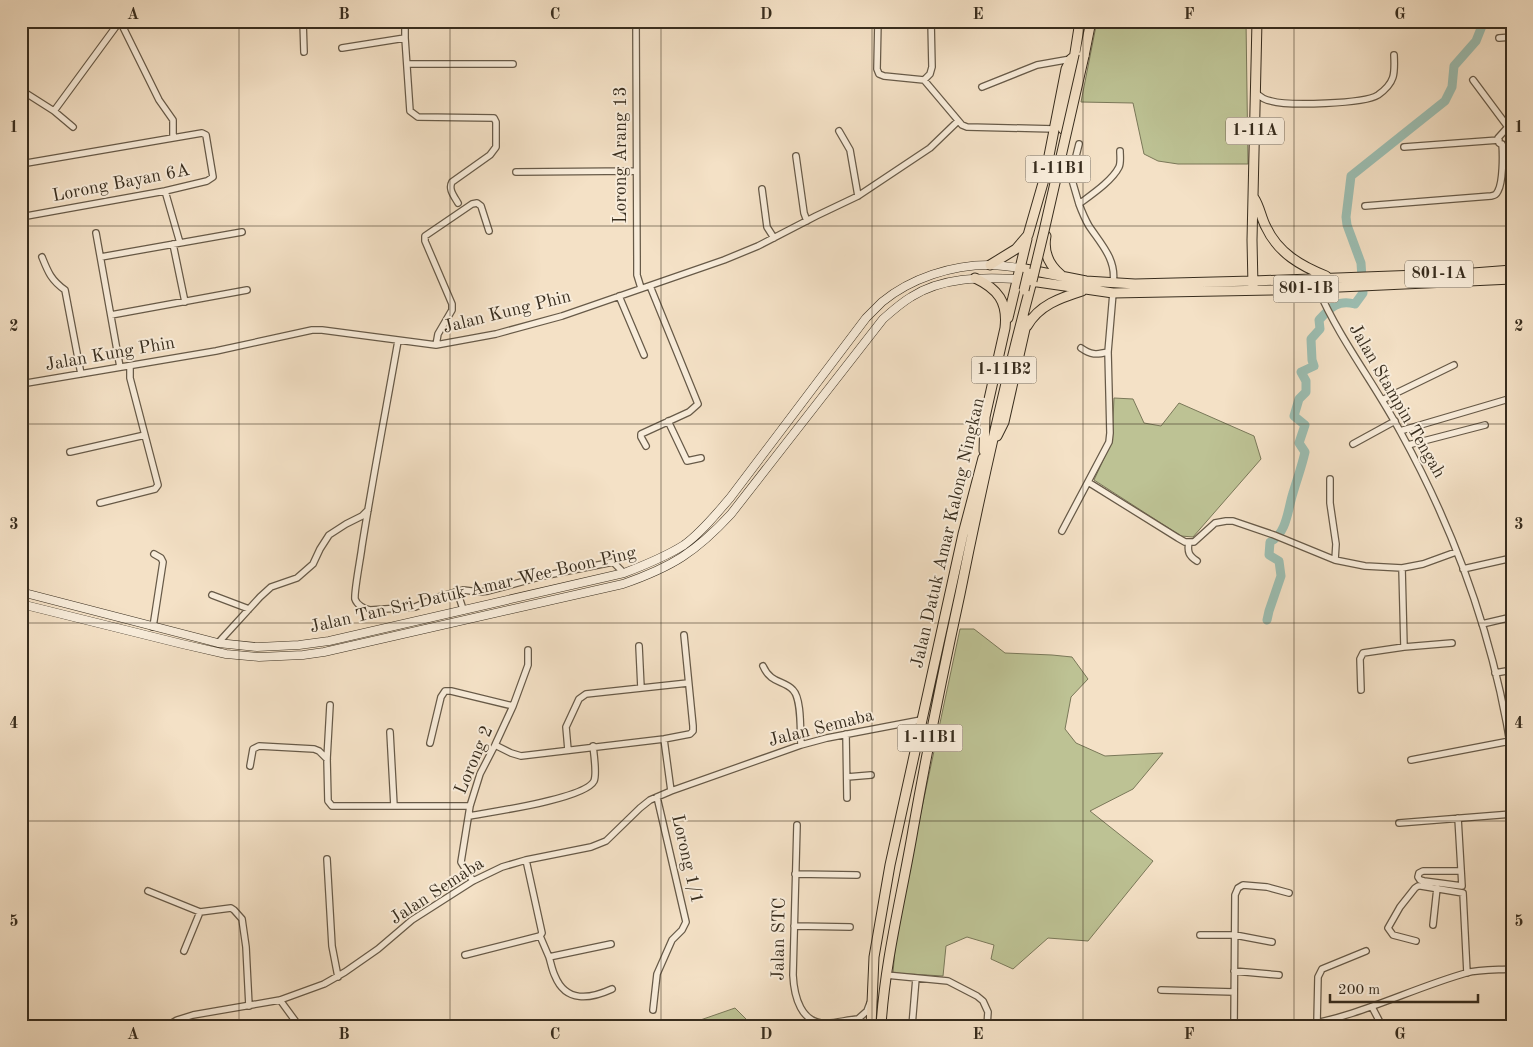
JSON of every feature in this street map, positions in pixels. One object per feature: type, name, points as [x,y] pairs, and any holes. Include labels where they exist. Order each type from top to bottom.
[{"type":"highway","name":"Jalan Datuk Amar Kalong Ningkan","points":[[1079,54],[1080,21]]},
{"type":"highway","name":"Jalan Datuk Amar Kalong Ningkan","points":[[871,1026],[874,957],[890,865],[921,720],[963,534],[987,451],[1044,231],[1079,54],[1091,21]]},
{"type":"highway","name":"1-11A","points":[[1252,291],[1257,21]]},
{"type":"highway","points":[[1079,54],[1084,67],[1004,422],[987,451],[985,417],[1005,328],[1045,176],[1066,69],[1079,54]]},
{"type":"highway","points":[[1253,198],[1259,206],[1260,215],[1269,235],[1285,253],[1299,264],[1331,278]]},
{"type":"highway","points":[[990,265],[1016,249],[1028,235]]},
{"type":"highway","points":[[1044,247],[1052,264],[1062,276]]},
{"type":"highway","points":[[1020,268],[1086,281],[1113,283],[1252,281]]},
{"type":"highway","name":"801-1A","points":[[1252,281],[1331,278],[1362,281],[1512,270]]},
{"type":"highway","points":[[975,278],[990,286],[1004,305],[1006,315],[1005,328]]},
{"type":"highway","points":[[1018,278],[1113,294],[1252,291]]},
{"type":"highway","name":"801-1B","points":[[1252,291],[1318,289],[1362,281],[1512,279]]},
{"type":"highway","points":[[1269,280],[1269,284],[1275,290]]},
{"type":"highway","points":[[1024,331],[1032,316],[1040,309],[1056,300],[1084,290]]},
{"type":"highway","name":"Jalan Datuk Amar Kalong Ningkan","points":[[881,1026],[886,975],[924,768],[987,451]]},
{"type":"highway","points":[[890,865],[888,897],[889,903],[892,904],[898,899],[907,868]]},
{"type":"main road","name":"Jalan Tan Sri Datuk Amar Wee Boon Ping","points":[[21,592],[218,643],[257,647],[329,641],[624,572],[655,561],[684,544],[706,525],[730,498],[866,318],[883,302],[898,291],[946,270],[990,265],[1020,268]]},
{"type":"main road","name":"Jalan Tan Sri Datuk Amar Wee Boon Ping","points":[[21,604],[214,652],[259,657],[286,656],[324,652],[623,584],[648,576],[693,551],[731,514],[883,319],[912,296],[951,282],[975,278],[1018,278]]},
{"type":"street","points":[[21,164],[173,137],[172,120],[159,100],[120,21],[54,111]]},
{"type":"street","points":[[303,21],[304,52]]},
{"type":"street","points":[[405,21],[410,111],[418,117],[494,118],[496,120],[496,147],[490,155],[450,185],[450,189],[458,203]]},
{"type":"street","name":"Lorong Arang 13","points":[[636,21],[637,275],[641,288]]},
{"type":"street","points":[[878,21],[877,69],[879,74],[924,80],[962,125],[967,127],[1055,129]]},
{"type":"street","points":[[924,80],[930,74],[932,67],[931,21]]},
{"type":"street","points":[[1499,38],[1512,37]]},
{"type":"street","points":[[342,48],[405,38]]},
{"type":"street","points":[[982,87],[1037,66],[1079,54]]},
{"type":"street","points":[[1255,92],[1263,99],[1273,102],[1325,103],[1370,98],[1377,95],[1391,83],[1395,73],[1394,55]]},
{"type":"street","points":[[407,64],[513,64]]},
{"type":"street","points":[[1365,206],[1495,195],[1499,189],[1503,158],[1499,136],[1510,127],[1473,80]]},
{"type":"street","points":[[21,90],[54,111],[73,126]]},
{"type":"street","name":"Jalan Kung Phin","points":[[21,384],[216,351],[312,330],[436,345],[513,330],[562,316],[650,286],[758,246],[858,196],[930,148],[958,121]]},
{"type":"street","points":[[839,131],[850,150],[858,196]]},
{"type":"street","name":"Lorong Bayan 6A","points":[[21,217],[165,191],[212,179],[206,135],[198,132],[173,137]]},
{"type":"street","points":[[1404,147],[1500,142],[1505,147],[1510,145]]},
{"type":"street","points":[[1079,144],[1072,180],[1079,204],[1086,219],[1112,262],[1115,273],[1113,283]]},
{"type":"street","points":[[1503,158],[1510,145]]},
{"type":"street","points":[[1079,204],[1107,181],[1118,169],[1120,151]]},
{"type":"street","points":[[796,156],[804,213],[807,221]]},
{"type":"street","points":[[516,172],[636,171]]},
{"type":"street","points":[[762,189],[768,227],[774,238]]},
{"type":"street","points":[[165,191],[180,243]]},
{"type":"street","points":[[436,345],[438,334],[452,310],[452,304],[425,241],[425,236],[472,204],[477,203],[481,206],[489,231]]},
{"type":"street","points":[[101,257],[242,232]]},
{"type":"street","points":[[96,233],[120,367]]},
{"type":"street","points":[[173,244],[185,302]]},
{"type":"street","points":[[42,257],[50,277],[65,290],[81,374]]},
{"type":"street","points":[[646,446],[641,434],[689,412],[698,404],[650,286]]},
{"type":"street","name":"Jalan Stampin Tengah","points":[[1318,289],[1333,320],[1408,445],[1432,493],[1463,570],[1482,624],[1509,718],[1512,755]]},
{"type":"street","points":[[111,315],[247,290]]},
{"type":"street","points":[[1062,531],[1109,442],[1108,352],[1113,294]]},
{"type":"street","points":[[619,296],[644,355]]},
{"type":"street","points":[[398,341],[368,510],[355,598],[360,605],[370,610],[415,607],[454,592],[463,590],[488,591],[543,576],[613,562],[624,572]]},
{"type":"street","points":[[1081,348],[1089,354],[1096,355],[1108,352]]},
{"type":"street","points":[[1382,400],[1454,365]]},
{"type":"street","points":[[100,503],[155,490],[158,484],[130,378],[130,366]]},
{"type":"street","points":[[1400,431],[1512,398]]},
{"type":"street","points":[[668,421],[687,461],[701,458]]},
{"type":"street","points":[[1353,444],[1394,421]]},
{"type":"street","points":[[1408,445],[1485,425]]},
{"type":"street","points":[[70,452],[145,434]]},
{"type":"street","points":[[1330,479],[1330,503],[1336,544],[1335,560]]},
{"type":"street","points":[[1088,482],[1178,538],[1189,542],[1194,542],[1215,524],[1226,521],[1240,522],[1335,560],[1365,566],[1402,568],[1423,564],[1456,552]]},
{"type":"street","points":[[218,643],[271,588],[297,578],[313,564],[329,535],[362,516],[368,510]]},
{"type":"street","points":[[1189,542],[1188,552],[1197,561]]},
{"type":"street","points":[[153,627],[163,562],[154,554]]},
{"type":"street","points":[[1463,570],[1512,558]]},
{"type":"street","points":[[1402,568],[1404,647]]},
{"type":"street","points":[[454,592],[460,600],[463,609]]},
{"type":"street","points":[[212,595],[249,610]]},
{"type":"street","points":[[1482,624],[1512,617]]},
{"type":"street","points":[[496,745],[521,756],[664,739],[690,734],[693,726],[684,634]]},
{"type":"street","points":[[1361,690],[1362,654],[1366,651],[1452,643]]},
{"type":"street","points":[[639,646],[641,688]]},
{"type":"street","name":"Lorong 2","points":[[473,881],[461,862],[470,806],[480,774],[496,745],[513,706],[528,665],[528,650]]},
{"type":"street","points":[[763,666],[774,680],[792,689],[797,696],[800,745]]},
{"type":"street","points":[[1495,673],[1512,670]]},
{"type":"street","points":[[568,750],[566,727],[582,696],[688,683]]},
{"type":"street","points":[[430,743],[441,697],[445,692],[513,706]]},
{"type":"street","points":[[330,705],[327,759],[328,802],[330,805],[470,806]]},
{"type":"street","name":"Jalan Semaba","points":[[167,1026],[206,1012],[280,1000],[324,984],[378,949],[412,920],[473,881],[502,867],[526,860],[592,847],[606,842],[640,808],[671,791],[800,745],[921,720]]},
{"type":"street","points":[[390,732],[394,806]]},
{"type":"street","points":[[846,734],[847,798]]},
{"type":"street","points":[[664,739],[671,791]]},
{"type":"street","points":[[1411,760],[1510,741]]},
{"type":"street","points":[[250,766],[253,749],[258,746],[314,749],[327,759]]},
{"type":"street","points":[[469,816],[552,801],[588,787],[595,778],[593,746]]},
{"type":"street","points":[[847,777],[871,774]]},
{"type":"street","name":"Lorong 1/1","points":[[653,1010],[657,974],[672,940],[682,930],[686,922],[657,797]]},
{"type":"street","points":[[1399,823],[1512,814]]},
{"type":"street","points":[[1458,818],[1462,886],[1424,881],[1418,877],[1422,871],[1461,871]]},
{"type":"street","name":"Jalan STC","points":[[796,826],[794,990],[797,1001],[804,1013],[812,1020],[822,1023],[858,1019]]},
{"type":"street","points":[[327,859],[332,946],[338,976]]},
{"type":"street","points":[[526,860],[542,933],[540,936],[561,988],[568,993],[586,998],[598,996],[612,989]]},
{"type":"street","points":[[796,874],[857,875]]},
{"type":"street","points":[[1234,1026],[1235,895],[1238,888],[1243,885],[1289,893]]},
{"type":"street","points":[[1416,941],[1393,935],[1389,932],[1388,925],[1418,886],[1463,893],[1467,973]]},
{"type":"street","points":[[1434,924],[1437,888]]},
{"type":"street","points":[[148,891],[200,912],[231,908],[242,919],[246,947],[249,1006]]},
{"type":"street","points":[[184,951],[200,912]]},
{"type":"street","points":[[794,926],[850,927]]},
{"type":"street","points":[[1200,935],[1235,935],[1272,942]]},
{"type":"street","points":[[465,955],[540,936]]},
{"type":"street","points":[[549,957],[611,944]]},
{"type":"street","points":[[1317,1023],[1318,976],[1322,969],[1366,951]]},
{"type":"street","points":[[1300,1026],[1372,1007],[1467,973],[1512,968]]},
{"type":"street","points":[[1234,972],[1279,975]]},
{"type":"street","points":[[886,975],[948,981],[983,1001],[988,1012],[987,1026]]},
{"type":"street","points":[[912,1026],[916,978]]},
{"type":"street","points":[[1161,990],[1234,992]]},
{"type":"street","points":[[864,1026],[858,1019],[867,1011],[872,993]]},
{"type":"street","points":[[280,1000],[299,1026]]},
{"type":"street","points":[[1372,1007],[1382,1026]]},
{"type":"green space","points":[[1097,21],[1246,21],[1248,164],[1178,164],[1158,161],[1144,154],[1133,103],[1081,102]]},
{"type":"green space","points":[[1114,398],[1133,399],[1144,423],[1161,426],[1179,403],[1254,436],[1261,459],[1193,537],[1181,536],[1094,480],[1112,441]]},
{"type":"green space","points":[[960,629],[974,629],[1005,653],[1072,657],[1088,679],[1071,697],[1065,729],[1076,743],[1105,756],[1163,753],[1133,789],[1090,811],[1153,861],[1088,941],[1048,938],[1013,969],[991,959],[994,945],[967,937],[946,946],[943,976],[893,973],[897,925]]},
{"type":"green space","points":[[735,1008],[753,1026],[686,1026],[686,1025]]},
{"type":"waterway","points":[[1267,620],[1281,576],[1279,561],[1269,555],[1270,542],[1280,533],[1286,520],[1305,452],[1299,443],[1305,425],[1294,416],[1299,399],[1306,392],[1306,381],[1301,372],[1314,366],[1311,339],[1320,329],[1319,320],[1331,308],[1339,304],[1355,304],[1363,293],[1361,263],[1347,225],[1346,217],[1351,176],[1445,101],[1452,87],[1454,66],[1476,41],[1484,21]]}]
